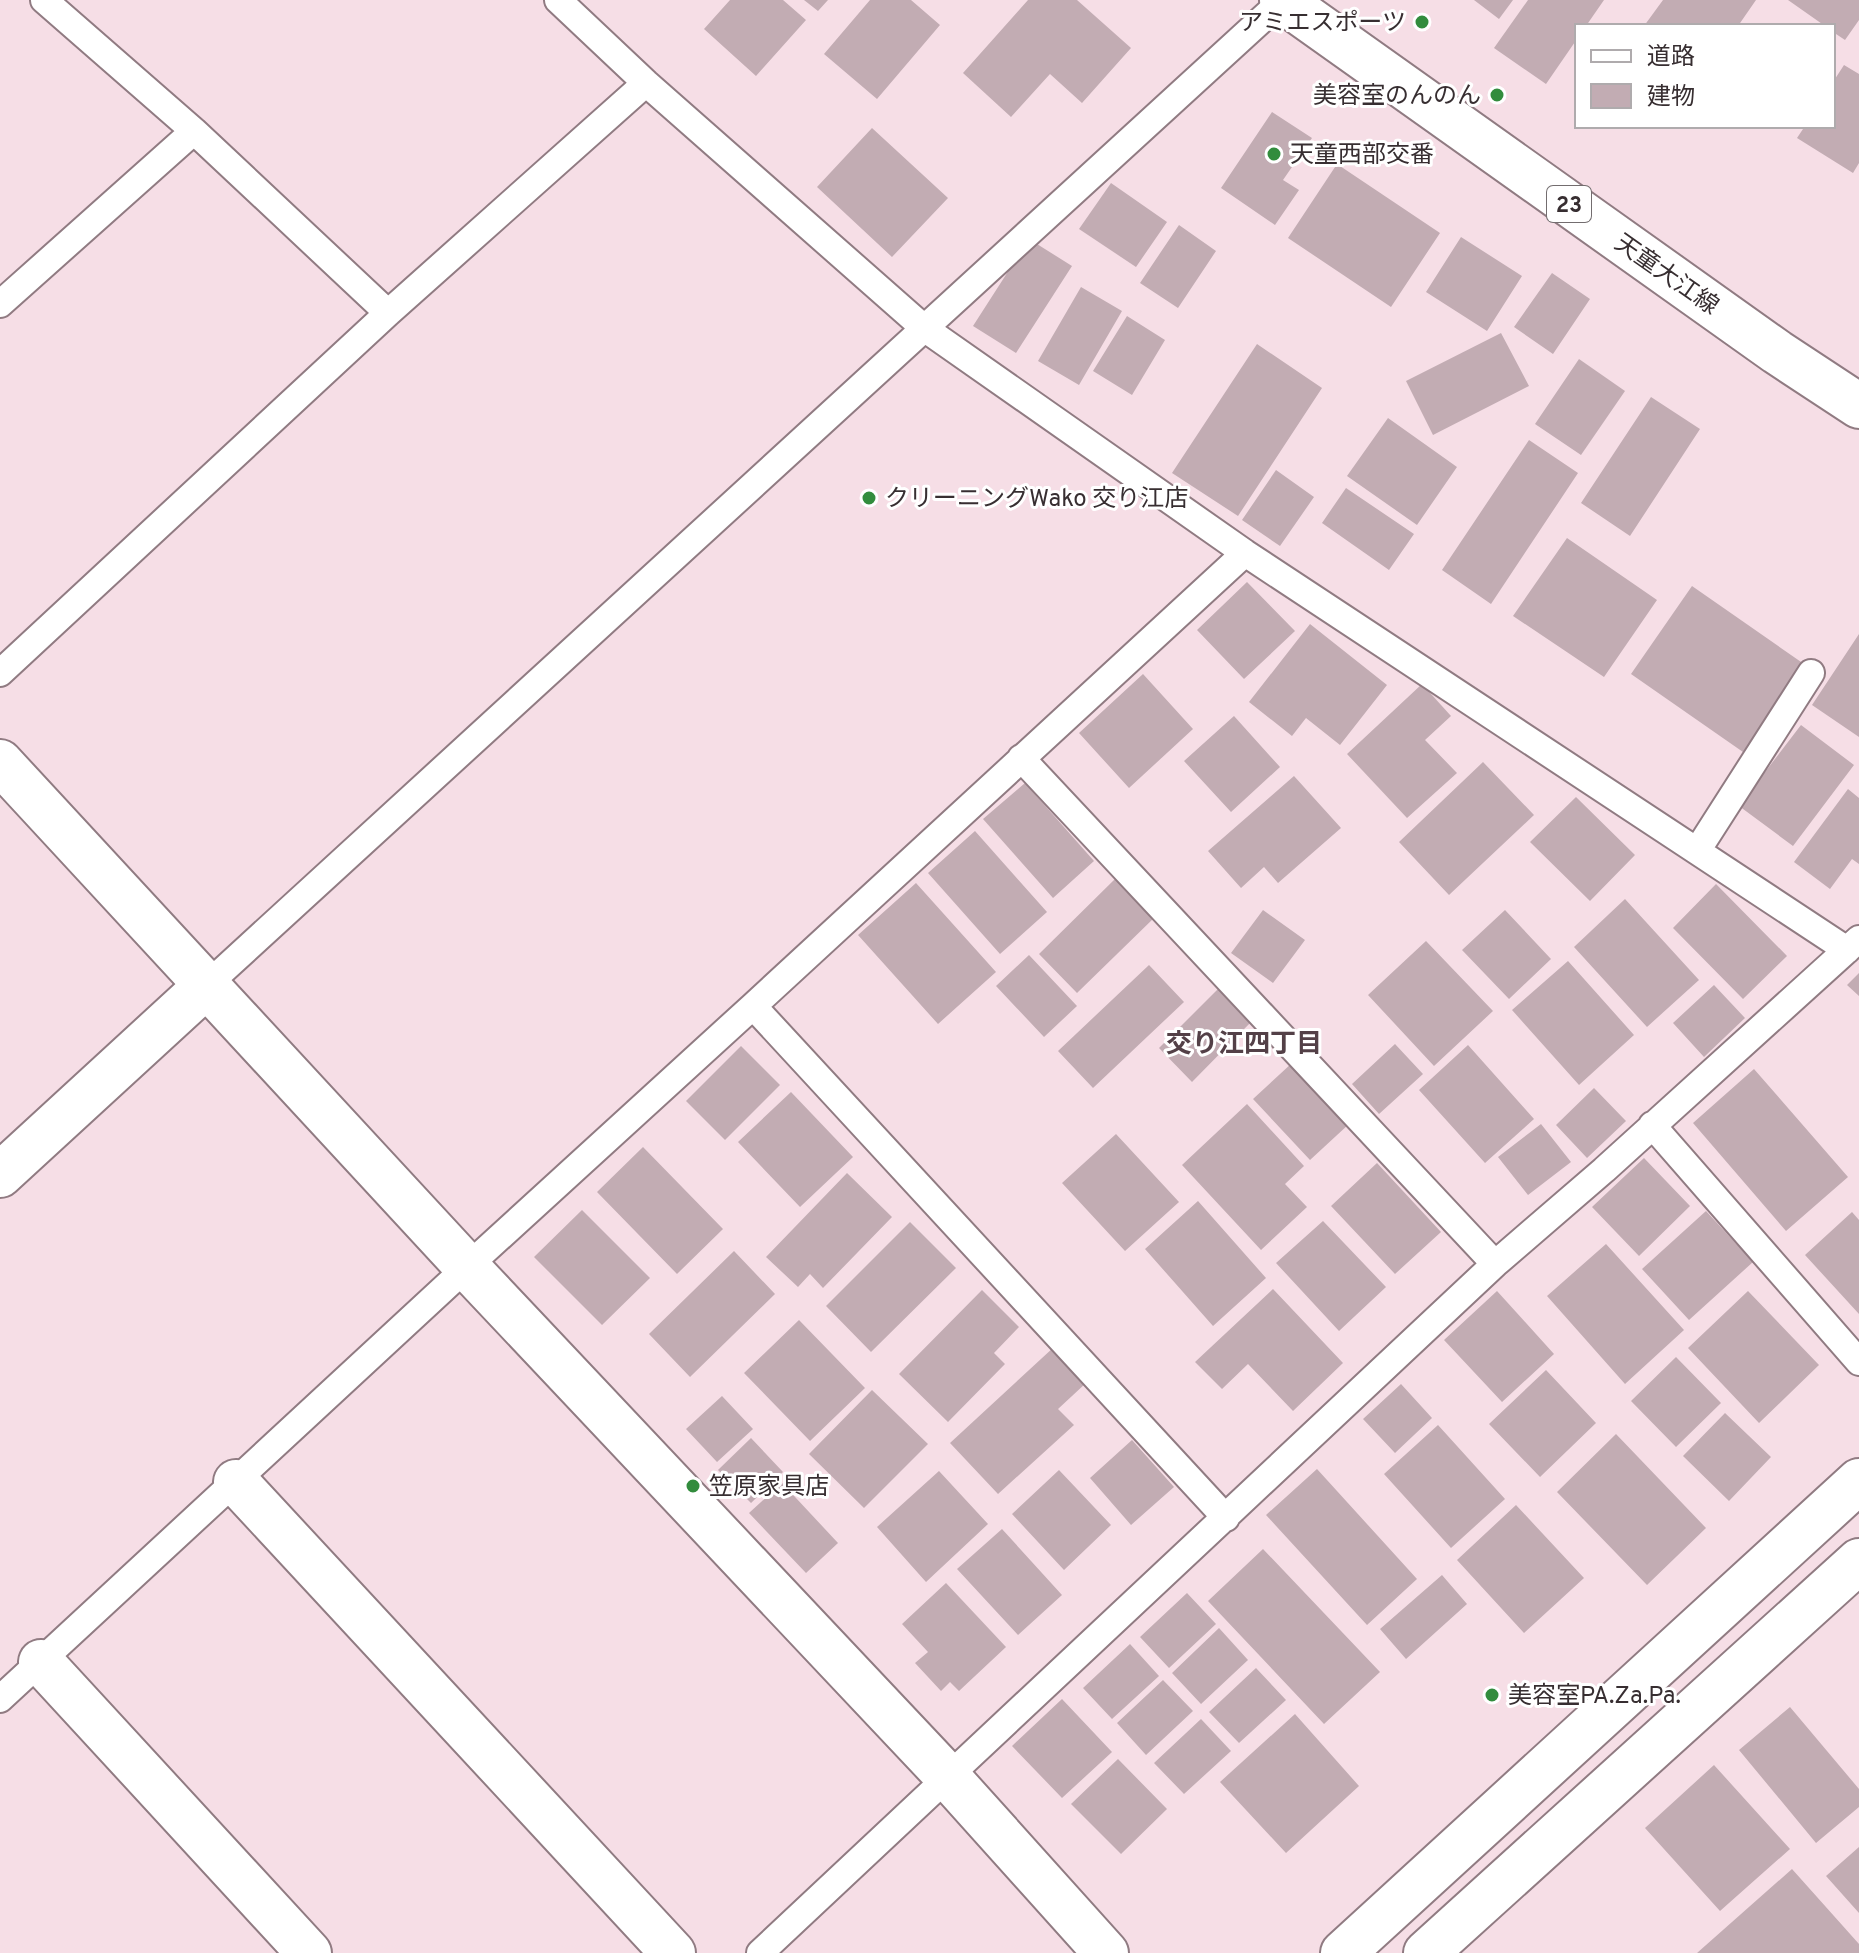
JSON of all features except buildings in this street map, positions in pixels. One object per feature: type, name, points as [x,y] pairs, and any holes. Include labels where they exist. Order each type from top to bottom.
[{"type":"street","name":"天童大江線","points":[[1282,0],[1777,352],[1859,406]]},
{"type":"street","points":[[0,762],[467,1267],[947,1776],[1106,1953]]},
{"type":"street","points":[[0,1175],[207,985]]},
{"type":"street","points":[[1343,1953],[1859,1481]]},
{"type":"street","points":[[236,1482],[673,1953]]},
{"type":"street","points":[[1426,1953],[1859,1561]]},
{"type":"street","points":[[41,1662],[309,1953]]},
{"type":"lane","points":[[44,0],[194,131],[388,313]]},
{"type":"lane","points":[[558,0],[646,83],[924,328],[1245,553],[1697,851],[1853,944],[1604,1170],[1495,1264],[760,1953]]},
{"type":"lane","points":[[207,985],[1282,0]]},
{"type":"lane","points":[[0,673],[388,313],[646,83]]},
{"type":"lane","points":[[0,304],[194,131]]},
{"type":"lane","points":[[0,1699],[1245,553]]},
{"type":"lane","points":[[1697,851],[1811,673]]},
{"type":"lane","points":[[1021,758],[1495,1264]]},
{"type":"lane","points":[[753,1006],[1226,1518]]},
{"type":"lane","points":[[1652,1125],[1859,1362]]},
{"type":"place","name":"アミエスポーツ","points":[[1422,22]]},
{"type":"place","name":"美容室のんのん","points":[[1497,95]]},
{"type":"place","name":"天童西部交番","points":[[1274,154]]},
{"type":"place","name":"クリーニングWako 交り江店","points":[[869,498]]},
{"type":"place","name":"笠原家具店","points":[[693,1486]]},
{"type":"place","name":"美容室PA.Za.Pa.","points":[[1492,1695]]},
{"type":"district","name":"交り江四丁目","points":[[1244,1043]]}]
